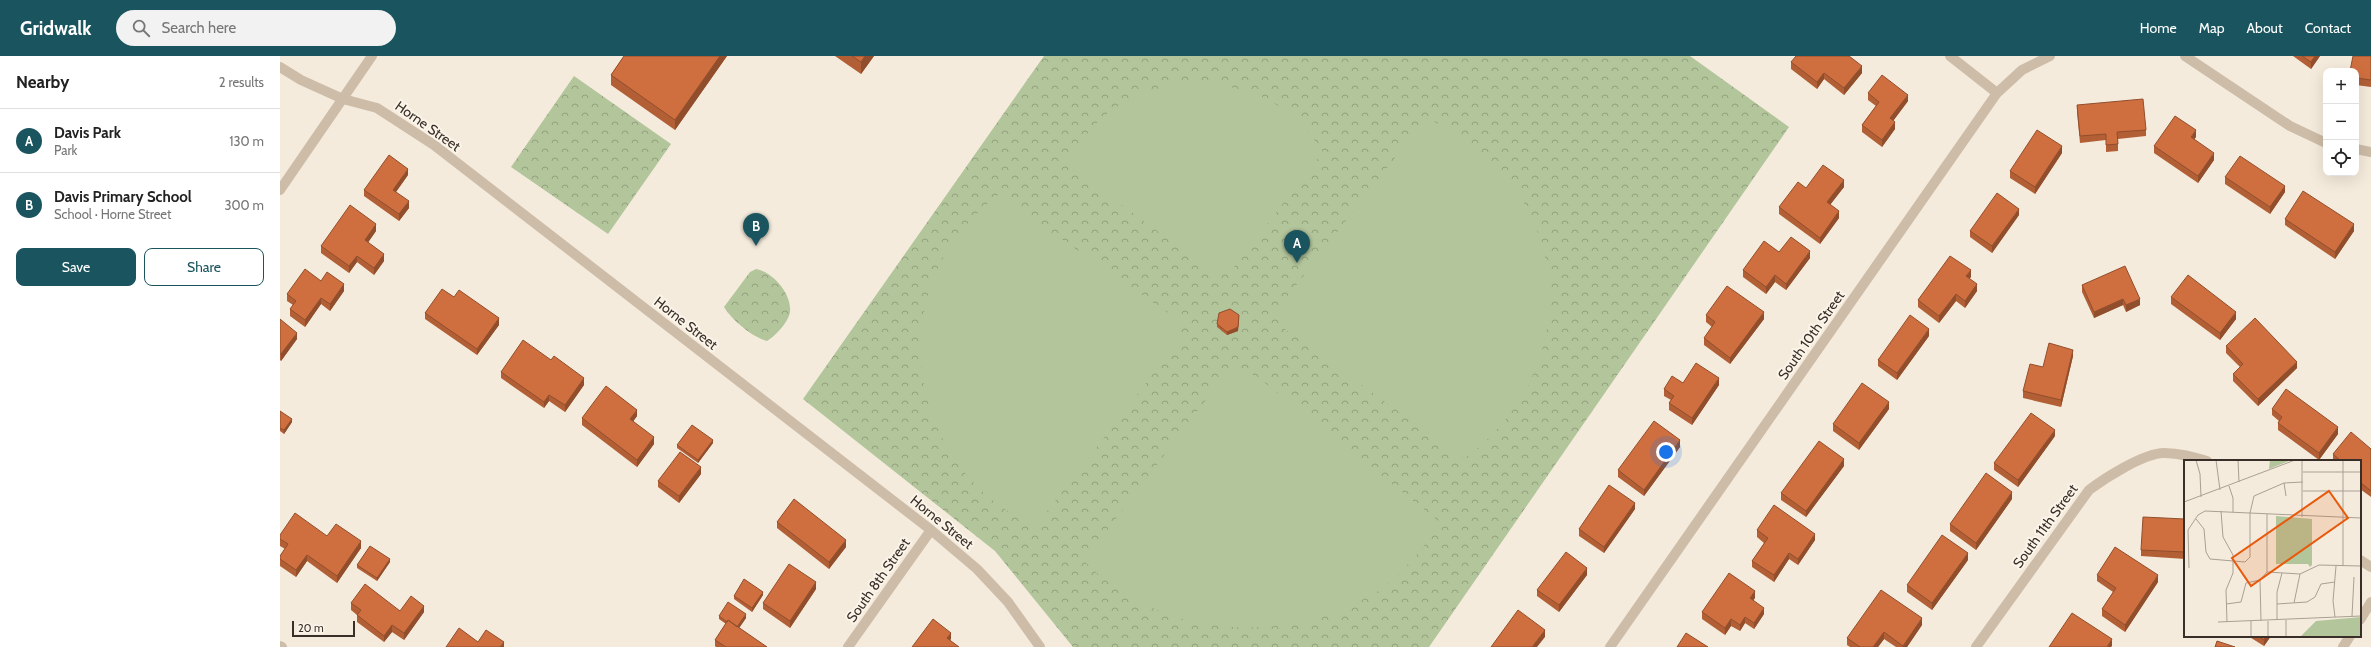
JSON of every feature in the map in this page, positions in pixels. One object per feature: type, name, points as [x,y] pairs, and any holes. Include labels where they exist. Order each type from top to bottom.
[{"type":"street","points":[[280,190],[372,56]]},
{"type":"street","points":[[1950,56],[1997,93]]},
{"type":"street","name":"South 10th Street","points":[[1610,647],[1997,93],[2022,70],[2050,56]]},
{"type":"street","points":[[2185,56],[2290,126],[2323,142]]},
{"type":"street","name":"Horne Street","points":[[280,67],[301,80],[343,99],[377,108],[434,145],[931,530],[982,574],[1008,602],[1040,647]]},
{"type":"street","points":[[2359,150],[2371,152]]},
{"type":"street","name":"South 11th Street","points":[[1976,647],[2089,490],[2110,474],[2163,453],[2187,455],[2204,460]]},
{"type":"street","name":"South 8th Street","points":[[848,647],[931,530]]},
{"type":"street","points":[[2361,561],[2371,567]]},
{"type":"street","points":[[2361,618],[2371,602]]},
{"type":"street","points":[[2343,647],[2349,637]]},
{"type":"green space","points":[[1044,56],[1690,56],[1789,127],[1429,647],[1073,647],[995,551],[803,399]]},
{"type":"green space","points":[[574,76],[671,144],[608,234],[511,167]]},
{"type":"green space","points":[[1187,82],[1229,87],[1248,91],[1265,98],[1281,107],[1296,119],[1310,134],[1323,152],[1230,272],[1216,274],[1067,165],[1078,146],[1090,131],[1102,118],[1116,107],[1147,92]]},
{"type":"green space","points":[[1426,118],[1475,147],[1512,185],[1537,229],[1548,277],[1547,326],[1533,375],[1505,420],[1464,459],[1282,327],[1280,306]]},
{"type":"green space","points":[[997,195],[1183,323],[1180,339],[1035,527],[1018,518],[986,495],[972,481],[952,456],[937,428],[927,398],[922,367],[921,336],[925,304],[935,274],[955,239],[984,206]]},
{"type":"green space","points":[[756,269],[769,274],[775,279],[785,291],[790,305],[789,316],[784,325],[767,341],[755,336],[743,327],[724,307],[750,272]]},
{"type":"green space","points":[[1243,369],[1260,379],[1441,523],[1413,559],[1380,590],[1344,608],[1306,621],[1266,627],[1226,626],[1187,620],[1150,607],[1115,587],[1084,561],[1227,372]]},
{"type":"building","points":[[624,56],[720,56],[675,120],[611,75]]},
{"type":"building","points":[[852,56],[865,56],[861,62]]},
{"type":"building","points":[[1796,56],[1849,56],[1862,66],[1844,88],[1824,73],[1817,82],[1791,62]]},
{"type":"building","points":[[2302,56],[2315,56],[2311,62]]},
{"type":"building","points":[[2353,56],[2371,56],[2371,80],[2359,78],[2359,68],[2351,68]]},
{"type":"building","points":[[1882,75],[1908,95],[1890,118],[1895,122],[1882,140],[1862,125],[1879,102],[1868,93]]},
{"type":"building","points":[[2143,99],[2146,130],[2117,132],[2118,144],[2106,145],[2106,134],[2080,136],[2077,105]]},
{"type":"building","points":[[2175,116],[2196,130],[2191,137],[2214,153],[2198,176],[2154,146]]},
{"type":"building","points":[[2037,130],[2062,146],[2035,187],[2010,171]]},
{"type":"building","points":[[389,155],[408,169],[393,190],[409,201],[399,214],[364,190]]},
{"type":"building","points":[[2240,156],[2285,186],[2270,207],[2225,177]]},
{"type":"building","points":[[1823,165],[1844,180],[1827,202],[1839,211],[1820,238],[1779,207],[1798,182],[1806,188]]},
{"type":"building","points":[[2303,191],[2354,224],[2335,252],[2285,219]]},
{"type":"building","points":[[1997,193],[2019,209],[1992,246],[1970,231]]},
{"type":"building","points":[[350,205],[376,224],[365,240],[384,254],[374,268],[357,256],[349,266],[321,246]]},
{"type":"building","points":[[1791,237],[1810,251],[1786,284],[1775,275],[1766,287],[1743,270],[1764,241],[1779,252]]},
{"type":"building","points":[[1950,256],[1971,270],[1966,276],[1977,284],[1965,301],[1956,294],[1939,316],[1918,300]]},
{"type":"building","points":[[2125,266],[2140,299],[2126,305],[2123,299],[2094,312],[2082,285]]},
{"type":"building","points":[[305,269],[321,281],[327,272],[344,284],[330,304],[321,298],[305,320],[290,309],[296,301],[287,294]]},
{"type":"building","points":[[2188,275],[2236,312],[2220,333],[2171,297]]},
{"type":"building","points":[[1727,286],[1764,312],[1730,358],[1704,338],[1715,322],[1706,315]]},
{"type":"building","points":[[442,289],[454,297],[459,290],[499,318],[477,349],[425,313]]},
{"type":"building","points":[[1230,309],[1239,315],[1238,327],[1227,332],[1217,324],[1219,313]]},
{"type":"building","points":[[1910,315],[1929,329],[1897,373],[1878,360]]},
{"type":"building","points":[[2255,318],[2297,362],[2258,399],[2233,374],[2243,364],[2226,346]]},
{"type":"building","points":[[280,319],[297,333],[281,354],[280,354]]},
{"type":"building","points":[[523,340],[551,360],[554,356],[584,378],[565,405],[549,395],[544,402],[501,372]]},
{"type":"building","points":[[2049,343],[2073,350],[2061,400],[2023,391],[2030,364],[2043,367]]},
{"type":"building","points":[[1696,363],[1719,378],[1692,418],[1669,403],[1674,396],[1664,389],[1672,376],[1683,383]]},
{"type":"building","points":[[1862,383],[1889,402],[1859,443],[1833,424]]},
{"type":"building","points":[[606,386],[637,410],[630,419],[654,437],[637,460],[582,418]]},
{"type":"building","points":[[2286,389],[2338,427],[2319,453],[2278,423],[2282,417],[2272,409]]},
{"type":"building","points":[[280,411],[292,419],[284,430],[280,428]]},
{"type":"building","points":[[2031,413],[2055,430],[2018,480],[1994,463]]},
{"type":"building","points":[[1654,421],[1680,440],[1644,490],[1618,470]]},
{"type":"building","points":[[692,425],[713,440],[698,460],[677,445]]},
{"type":"building","points":[[2351,432],[2371,449],[2371,491],[2361,483],[2361,460],[2340,460],[2333,454]]},
{"type":"building","points":[[1819,441],[1844,459],[1806,511],[1781,493]]},
{"type":"building","points":[[680,452],[701,467],[679,496],[658,481]]},
{"type":"building","points":[[1986,473],[2012,492],[1976,543],[1950,524]]},
{"type":"building","points":[[1609,485],[1635,503],[1604,547],[1579,529]]},
{"type":"building","points":[[794,499],[846,540],[829,562],[777,522]]},
{"type":"building","points":[[1774,505],[1815,534],[1798,559],[1789,553],[1774,575],[1752,561],[1768,538],[1757,530]]},
{"type":"building","points":[[295,513],[327,536],[336,524],[361,541],[337,576],[307,555],[296,570],[280,559],[280,556],[288,544],[280,539],[280,535]]},
{"type":"building","points":[[2143,517],[2184,519],[2184,552],[2141,550]]},
{"type":"building","points":[[1942,535],[1968,553],[1932,603],[1907,585]]},
{"type":"building","points":[[370,546],[390,559],[377,578],[357,565]]},
{"type":"building","points":[[2115,547],[2158,575],[2125,625],[2102,609],[2116,588],[2097,575]]},
{"type":"building","points":[[1566,552],[1587,568],[1559,605],[1537,590]]},
{"type":"building","points":[[789,564],[816,582],[790,621],[763,603]]},
{"type":"building","points":[[1729,573],[1755,591],[1750,598],[1764,608],[1754,623],[1745,617],[1740,625],[1731,619],[1725,628],[1702,612]]},
{"type":"building","points":[[744,579],[763,592],[752,608],[734,596]]},
{"type":"building","points":[[365,584],[400,611],[411,596],[424,606],[404,633],[392,625],[384,636],[357,615],[361,610],[351,603]]},
{"type":"building","points":[[1881,590],[1922,618],[1903,646],[1884,632],[1873,647],[1860,647],[1847,638]]},
{"type":"building","points":[[728,602],[746,614],[737,627],[728,620],[727,622],[719,616]]},
{"type":"building","points":[[1518,610],[1545,630],[1532,647],[1491,647]]},
{"type":"building","points":[[2072,613],[2112,639],[2107,647],[2049,647]]},
{"type":"building","points":[[933,619],[951,633],[947,638],[959,647],[912,647]]},
{"type":"building","points":[[728,620],[767,647],[726,647],[715,640]]},
{"type":"building","points":[[459,628],[478,642],[486,630],[504,642],[500,647],[446,647]]},
{"type":"building","points":[[1686,633],[1708,647],[1677,647]]},
{"type":"building","points":[[2217,641],[2235,647],[2215,647]]},
{"type":"place","name":"Davis Primary School","points":[[756,246]]},
{"type":"place","name":"Davis Park","points":[[1297,263]]}]
